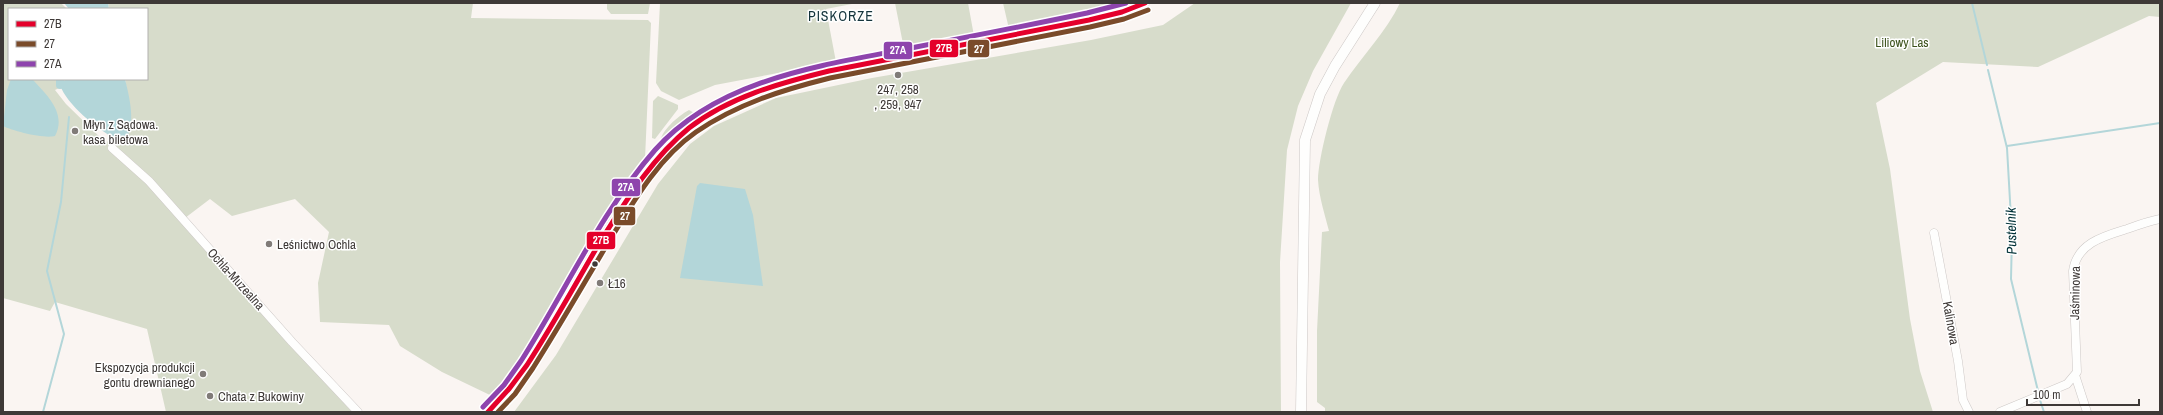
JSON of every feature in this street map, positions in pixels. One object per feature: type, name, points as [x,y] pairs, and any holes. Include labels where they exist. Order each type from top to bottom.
[{"type":"main road","points":[[1301,412],[1303,169],[1305,140],[1320,94],[1335,66],[1375,3]]},
{"type":"street","points":[[488,412],[504,396],[525,368],[609,227],[648,168],[678,138],[712,113],[742,96],[784,82],[835,70],[1089,20],[1122,12],[1145,3]]},
{"type":"street","name":"Ochla-Muzealna","points":[[112,148],[149,182],[358,412]]},
{"type":"street","name":"Jaśminowa","points":[[2088,412],[2075,375],[2077,367],[2073,271],[2076,258],[2082,250],[2099,238],[2160,219]]},
{"type":"street","name":"Kalinowa","points":[[1934,233],[1957,353],[1963,400],[1969,412]]},
{"type":"street","points":[[2000,412],[2067,384],[2075,375]]},
{"type":"green space","points":[[3,3],[61,3],[66,8],[8,8],[8,80],[75,80],[55,90],[66,104],[106,143],[110,139],[114,141],[127,135],[130,108],[125,80],[148,80],[148,8],[109,8],[108,3],[473,3],[471,18],[648,20],[651,23],[645,159],[609,207],[508,379],[492,396],[442,372],[400,346],[389,325],[320,322],[318,283],[329,232],[295,199],[232,216],[210,199],[185,218],[238,286],[242,294],[245,295],[352,412],[166,412],[147,329],[55,302],[50,311],[3,298]]},
{"type":"green space","points":[[607,3],[650,3],[648,14],[611,14],[607,9]]},
{"type":"green space","points":[[660,3],[857,3],[826,9],[836,62],[715,85],[679,100],[661,91],[656,83]]},
{"type":"green space","points":[[895,3],[968,3],[974,36],[904,49]]},
{"type":"green space","points":[[1003,3],[1137,3],[1009,29]]},
{"type":"green space","points":[[1195,3],[1351,3],[1313,71],[1298,106],[1287,150],[1280,262],[1281,412],[514,412],[556,355],[658,184],[690,144],[714,126],[776,98],[872,78],[1091,40],[1163,25]]},
{"type":"green space","name":"Liliowy Las","points":[[1400,3],[2160,3],[2160,17],[2149,16],[2038,67],[1943,62],[1876,103],[1890,169],[1910,319],[1920,371],[1933,412],[1325,412],[1325,408],[1317,402],[1317,331],[1322,232],[1329,231],[1322,206],[1318,180],[1321,159],[1331,115],[1344,83],[1388,24]]},
{"type":"green space","points":[[658,96],[678,105],[678,109],[655,139],[652,138],[653,101]]},
{"type":"green space","points":[[689,110],[696,114],[697,117],[664,146],[660,145],[663,135],[670,125]]},
{"type":"water","points":[[64,3],[108,3],[109,8],[68,8]]},
{"type":"water","points":[[11,80],[33,80],[44,91],[57,112],[59,120],[55,136],[50,137],[29,134],[3,126],[7,90]]},
{"type":"water","points":[[65,80],[125,80],[130,100],[131,114],[128,135],[116,139],[100,129],[76,108],[64,93],[60,85]]},
{"type":"water","points":[[700,183],[745,189],[753,215],[763,286],[680,278],[697,186]]},
{"type":"waterway","name":"Pustelnik","points":[[1972,3],[1987,65]]},
{"type":"waterway","name":"Pustelnik","points":[[1988,70],[2007,148],[2012,236],[2011,279],[2038,391]]},
{"type":"waterway","points":[[60,80],[60,85]]},
{"type":"waterway","points":[[43,412],[64,334],[47,271],[61,202],[69,117]]},
{"type":"waterway","points":[[2007,146],[2160,123]]},
{"type":"waterway","name":"Pustelnik","points":[[2040,400],[2044,412]]},
{"type":"transit line","name":"27A","points":[[483,407],[504,385],[521,361],[617,199],[655,150],[681,125],[711,106],[742,90],[811,68],[1087,13],[1126,3]]},
{"type":"transit line","name":"27B","points":[[488,412],[509,389],[527,365],[600,242],[640,181],[675,140],[704,117],[756,92],[829,71],[1089,20],[1122,12],[1145,3]]},
{"type":"transit line","name":"27","points":[[498,412],[515,394],[533,368],[562,322],[617,228],[646,183],[669,155],[696,132],[712,122],[727,113],[760,99],[830,78],[1090,27],[1124,19],[1148,10]]},
{"type":"place","name":"247, 258 , 259, 947","points":[[898,75]]},
{"type":"place","name":"Młyn z Sądowa. kasa biletowa","points":[[75,131]]},
{"type":"place","name":"Leśnictwo Ochla","points":[[269,244]]},
{"type":"place","name":"Ł16","points":[[600,283]]},
{"type":"place","name":"Ekspozycja produkcji gontu drewnianego","points":[[203,374]]},
{"type":"place","name":"Chata z Bukowiny","points":[[210,396]]},
{"type":"district","name":"PISKORZE","points":[[841,16]]}]
